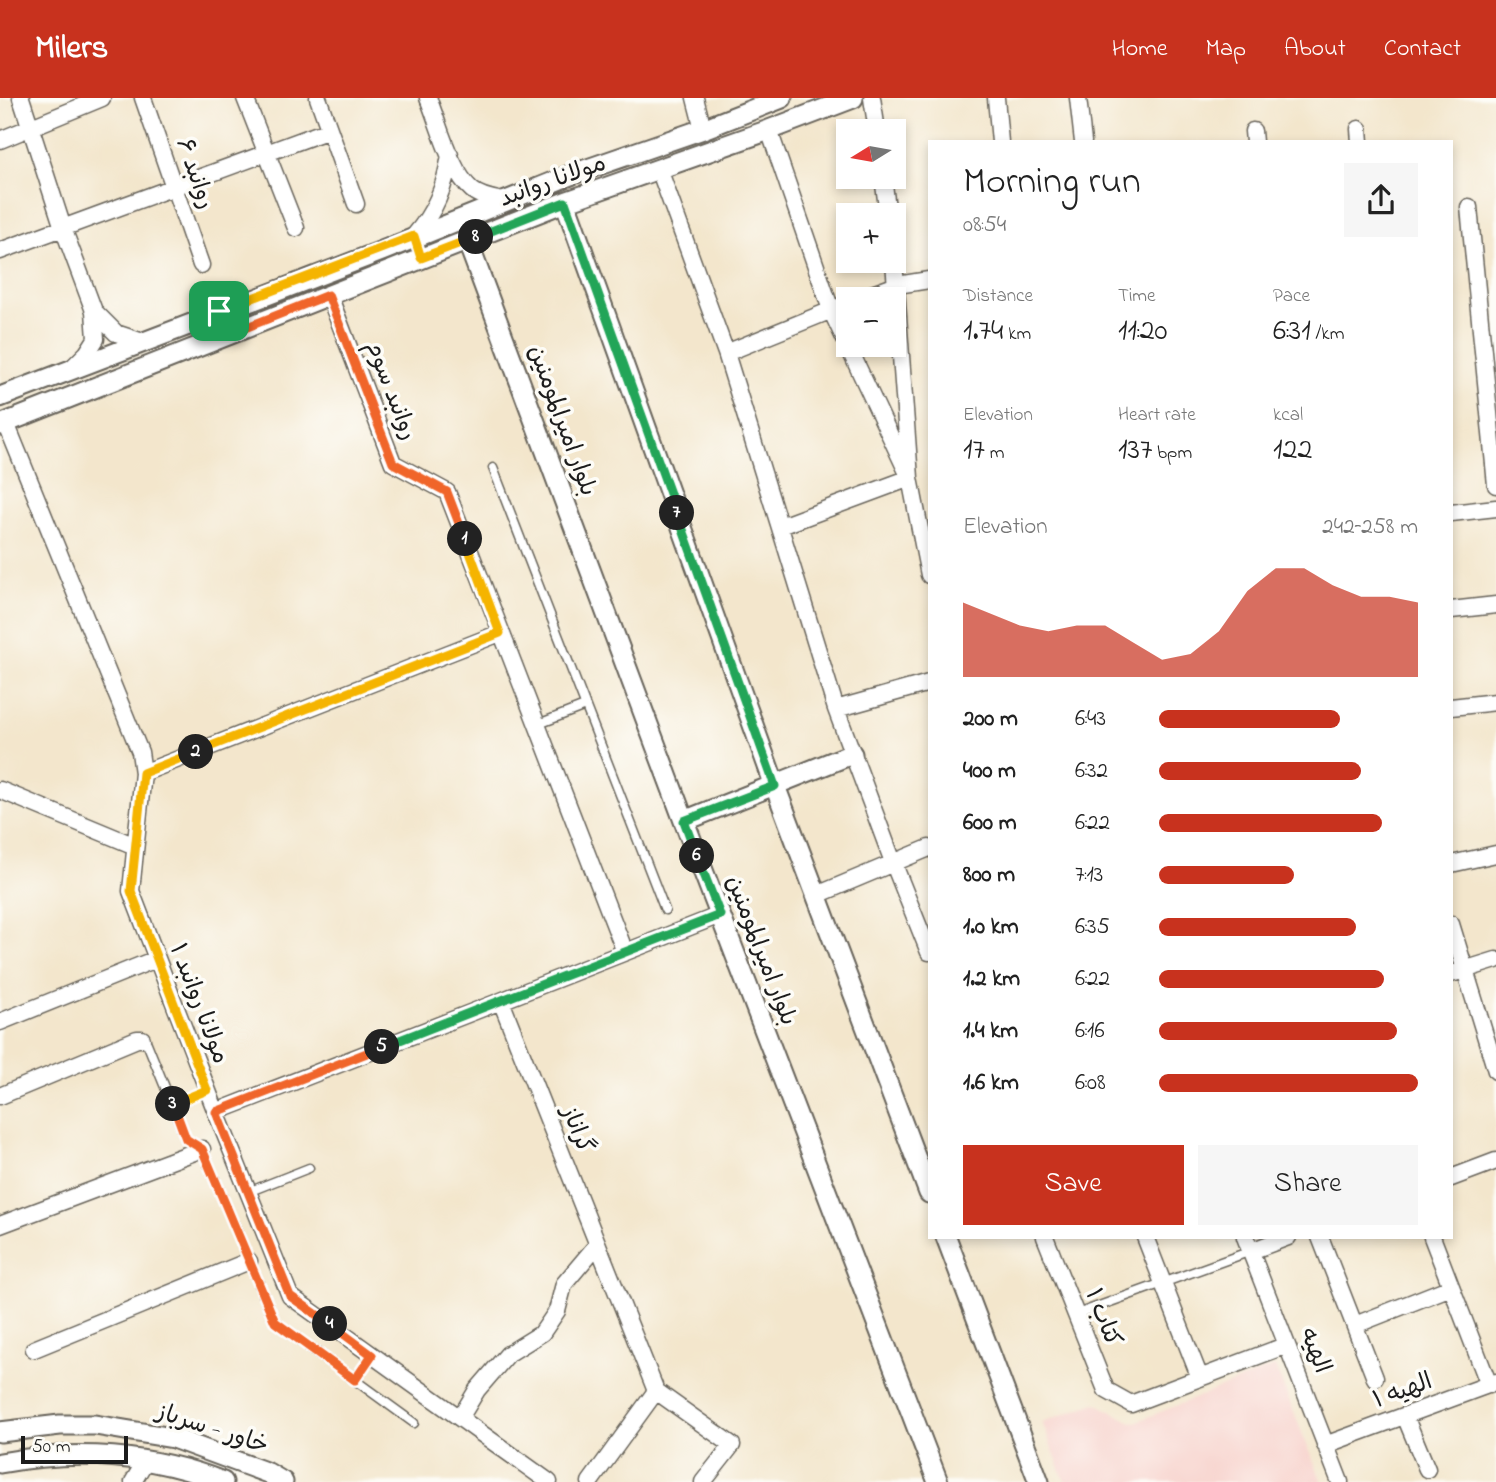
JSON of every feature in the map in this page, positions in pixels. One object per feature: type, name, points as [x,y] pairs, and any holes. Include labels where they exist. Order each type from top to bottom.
[{"type":"street","points":[[21,98],[63,228],[94,311],[96,339],[72,368]]},
{"type":"street","points":[[0,140],[102,98]]},
{"type":"street","name":"روانبد ۶","points":[[144,98],[201,265]]},
{"type":"street","points":[[246,98],[296,228]]},
{"type":"street","points":[[318,98],[356,204]]},
{"type":"street","points":[[428,98],[459,174],[472,190],[482,196],[503,201],[511,223]]},
{"type":"street","points":[[695,98],[704,129]]},
{"type":"street","name":"مولانا روانبد","points":[[0,397],[573,174],[704,129],[782,98]]},
{"type":"street","name":"مولانا روانبد","points":[[3,424],[565,202],[852,98]]},
{"type":"street","points":[[872,98],[875,119]]},
{"type":"street","points":[[996,98],[1000,140]]},
{"type":"street","points":[[1078,98],[1083,140]]},
{"type":"street","points":[[0,251],[329,130]]},
{"type":"street","points":[[769,130],[831,310],[910,478]]},
{"type":"street","points":[[421,258],[414,236],[430,218],[440,196],[450,155]]},
{"type":"street","points":[[659,170],[726,353],[836,709],[928,950]]},
{"type":"street","points":[[565,202],[775,786],[925,1170],[928,1187]]},
{"type":"street","points":[[1469,207],[1496,485]]},
{"type":"street","name":"بلوار امیرالمومنین","points":[[467,240],[684,821],[938,1482]]},
{"type":"street","points":[[896,273],[910,478],[928,570]]},
{"type":"street","points":[[891,287],[928,280]]},
{"type":"street","name":"روانبد سوم","points":[[328,295],[393,463],[447,492],[625,952]]},
{"type":"street","points":[[726,353],[836,308]]},
{"type":"street","points":[[94,311],[116,332],[140,341]]},
{"type":"street","points":[[219,311],[227,335]]},
{"type":"street","name":"مولانا روانبد ۱","points":[[3,424],[140,752],[143,773],[131,891],[290,1296],[550,1482]]},
{"type":"street","points":[[781,526],[910,478]]},
{"type":"street","points":[[1453,513],[1496,508]]},
{"type":"street","points":[[1453,610],[1496,605]]},
{"type":"street","points":[[143,773],[500,633]]},
{"type":"street","points":[[836,709],[928,683]]},
{"type":"street","points":[[1453,707],[1496,702]]},
{"type":"street","points":[[684,821],[852,754]]},
{"type":"street","points":[[0,790],[135,846]]},
{"type":"street","points":[[817,895],[928,848]]},
{"type":"street","points":[[1453,864],[1496,854]]},
{"type":"street","points":[[216,1112],[720,915]]},
{"type":"street","points":[[1453,938],[1458,972],[1496,1071]]},
{"type":"street","points":[[0,1022],[156,959]]},
{"type":"street","points":[[1458,972],[1496,960]]},
{"type":"street","name":"گراناز","points":[[500,1001],[656,1391]]},
{"type":"street","points":[[0,1096],[142,1039]]},
{"type":"street","points":[[0,1225],[202,1149]]},
{"type":"street","points":[[1453,1177],[1496,1161]]},
{"type":"street","points":[[947,1239],[1039,1482]]},
{"type":"street","name":"کتاب ۱","points":[[1046,1239],[1106,1390],[1131,1404],[1200,1378]]},
{"type":"street","points":[[1145,1239],[1200,1378],[1287,1345]]},
{"type":"street","points":[[1248,1244],[1277,1239]]},
{"type":"street","points":[[1321,1239],[1375,1378]]},
{"type":"street","points":[[1433,1239],[1492,1383]]},
{"type":"street","name":"الهیه","points":[[1248,1244],[1340,1482]]},
{"type":"street","points":[[460,1418],[477,1390],[508,1354],[542,1333],[557,1311],[564,1284],[597,1245]]},
{"type":"street","points":[[34,1349],[249,1261]]},
{"type":"street","points":[[1355,1325],[1451,1287]]},
{"type":"street","name":"الهیه ۱","points":[[1325,1444],[1492,1383]]},
{"type":"street","points":[[590,1482],[656,1391],[732,1446],[703,1482]]},
{"type":"street","points":[[1405,1416],[1427,1469]]},
{"type":"street","name":"خاور - سرباز","points":[[0,1432],[79,1424],[173,1438],[268,1473],[282,1482]]},
{"type":"street","name":"خاور - سرباز","points":[[0,1463],[50,1455],[79,1454],[146,1460],[192,1470],[223,1482]]},
{"type":"street","points":[[133,1482],[146,1460]]},
{"type":"lane","points":[[494,468],[665,910]]},
{"type":"lane","points":[[536,725],[585,706]]},
{"type":"lane","points":[[142,1039],[147,1043],[186,1139],[202,1149],[275,1322],[414,1423]]},
{"type":"lane","points":[[172,1105],[207,1090]]},
{"type":"lane","points":[[248,1192],[309,1168]]},
{"type":"lane","points":[[1077,1314],[1162,1282],[1248,1244]]},
{"type":"lane","points":[[355,1380],[372,1355]]},
{"type":"shaded area","points":[[1275,1366],[1322,1482],[1065,1482],[1042,1422],[1096,1403],[1133,1423]]},
{"type":"route","points":[[565,202],[775,786],[684,821],[720,915],[216,1112],[290,1296],[372,1355],[355,1380],[275,1322],[202,1149],[186,1139],[172,1105],[207,1090],[131,891],[143,773],[500,633],[447,492],[393,463],[328,295],[227,335],[219,311],[414,236],[421,258],[565,202]]}]
